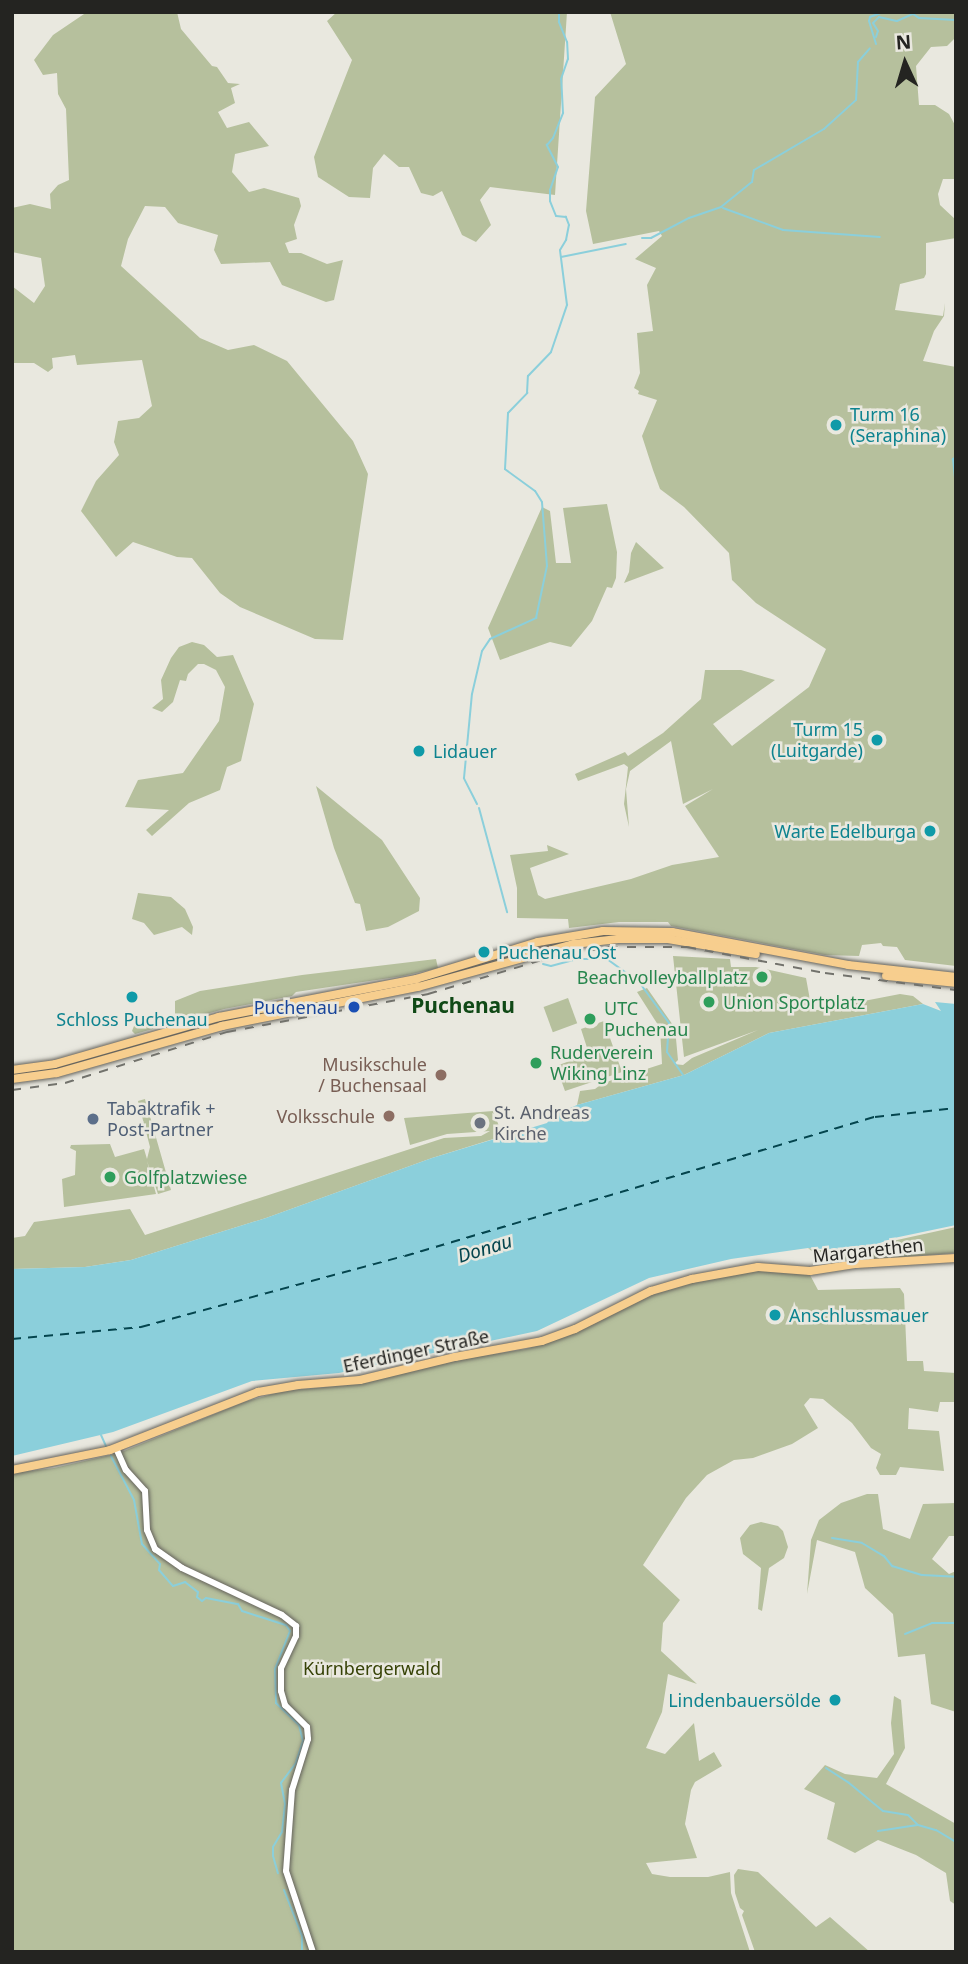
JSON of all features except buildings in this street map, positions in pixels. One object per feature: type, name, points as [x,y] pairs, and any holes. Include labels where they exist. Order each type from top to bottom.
[{"type":"main road","points":[[12,1070],[55,1064],[235,1014],[416,979],[538,942],[590,932],[673,932],[848,965],[956,976]]},
{"type":"main road","points":[[12,1079],[57,1073],[222,1026],[407,989],[546,949],[605,940],[680,940],[835,968],[956,983]]},
{"type":"main road","name":"Margarethen","points":[[784,1268],[810,1272],[856,1264],[956,1258]]},
{"type":"main road","name":"Eferdinger Straße","points":[[12,1470],[116,1448],[258,1392],[360,1380],[455,1357],[531,1344],[558,1336],[642,1296],[680,1282],[750,1268],[784,1268]]},
{"type":"street","points":[[116,1448],[126,1470],[145,1491],[147,1530],[155,1549],[182,1568],[282,1615],[296,1626],[296,1636],[281,1668],[281,1691],[285,1705],[307,1727],[309,1739],[292,1790],[286,1871],[313,1952]]},
{"type":"green space","points":[[87,12],[177,12],[181,29],[212,66],[217,67],[228,83],[240,84],[231,88],[235,103],[218,112],[227,128],[249,122],[269,146],[235,154],[232,172],[249,192],[264,188],[299,198],[301,206],[294,225],[297,239],[285,243],[289,253],[301,253],[327,264],[343,260],[334,300],[326,302],[282,285],[270,262],[221,264],[214,250],[218,235],[178,223],[165,207],[145,206],[128,239],[121,266],[200,338],[228,350],[254,345],[287,361],[353,441],[368,474],[343,640],[315,639],[240,607],[220,593],[192,558],[177,557],[133,542],[116,557],[81,511],[96,481],[119,455],[114,442],[118,421],[139,418],[152,406],[142,360],[77,365],[75,355],[52,358],[53,368],[48,372],[34,363],[12,363],[12,286],[34,303],[45,286],[41,258],[12,252],[12,208],[30,204],[51,209],[50,194],[58,185],[69,180],[66,109],[58,94],[57,73],[43,75],[34,60],[53,35]]},
{"type":"green space","points":[[337,12],[567,12],[555,195],[490,187],[480,200],[491,225],[476,242],[462,235],[442,191],[433,196],[421,193],[409,167],[399,167],[384,154],[373,168],[370,198],[349,197],[318,177],[314,157],[352,60],[327,21]]},
{"type":"green space","points":[[610,12],[956,12],[956,37],[947,46],[931,47],[916,66],[919,105],[935,105],[949,114],[956,127],[956,179],[943,179],[938,194],[940,205],[956,220],[956,238],[926,243],[926,274],[924,278],[900,284],[895,310],[943,316],[945,303],[944,316],[934,331],[923,361],[956,367],[956,966],[905,960],[897,947],[883,946],[881,943],[862,945],[859,956],[825,955],[671,926],[668,922],[619,922],[569,928],[568,919],[517,918],[517,888],[510,855],[548,851],[547,845],[569,854],[530,868],[538,895],[545,899],[631,879],[672,865],[719,857],[685,806],[713,789],[683,804],[671,741],[630,771],[626,789],[629,827],[624,804],[628,767],[624,764],[578,781],[575,774],[625,752],[628,756],[663,733],[701,699],[705,670],[741,670],[775,680],[713,724],[732,746],[809,687],[826,649],[756,603],[732,580],[729,553],[684,507],[660,489],[653,470],[642,436],[657,400],[638,394],[639,391],[634,388],[640,373],[637,333],[653,331],[647,285],[656,268],[635,259],[662,236],[659,231],[593,244],[586,211],[595,97],[626,64]]},
{"type":"green space","points":[[607,504],[617,552],[616,578],[612,588],[607,587],[592,621],[571,647],[550,642],[500,660],[488,628],[542,507],[550,511],[556,563],[571,563],[563,508]]},
{"type":"green space","points":[[636,542],[664,568],[624,583],[629,572],[631,553]]},
{"type":"green space","points":[[192,642],[204,645],[217,657],[233,655],[254,704],[241,761],[227,767],[220,790],[189,803],[152,836],[146,830],[169,810],[125,807],[138,780],[183,773],[219,721],[225,687],[216,670],[204,664],[198,664],[188,674],[186,681],[180,680],[173,702],[162,712],[152,708],[163,699],[161,680],[171,658],[179,647]]},
{"type":"green space","points":[[316,786],[382,840],[420,898],[419,911],[388,927],[366,931],[360,904],[355,903],[334,848]]},
{"type":"green space","points":[[138,893],[171,897],[185,909],[193,927],[192,935],[182,927],[154,935],[144,923],[132,919]]},
{"type":"green space","points":[[673,956],[730,959],[731,967],[756,967],[806,978],[812,1011],[900,994],[913,996],[923,1004],[769,1033],[684,1075],[577,1105],[580,1091],[595,1089],[603,1083],[662,1064],[660,1028],[637,992],[647,988],[675,1028],[678,1060],[674,1064],[683,1065],[692,1058],[758,1030],[684,1057]]},
{"type":"green space","points":[[436,959],[438,968],[296,992],[292,996],[224,1009],[135,1034],[132,1031],[134,1026],[175,1017],[175,1001],[200,991],[302,975]]},
{"type":"green space","points":[[568,998],[577,1023],[553,1032],[544,1007]]},
{"type":"green space","points":[[604,1021],[622,1072],[565,1091],[556,1066],[589,1054],[581,1029]]},
{"type":"green space","name":"Golfplatzwiese","points":[[145,1099],[171,1190],[158,1194],[147,1161],[156,1194],[64,1207],[62,1179],[75,1175],[76,1151],[70,1148],[71,1145],[110,1144],[115,1157],[144,1149],[147,1159],[150,1147],[138,1101]]},
{"type":"green space","points":[[493,1111],[503,1136],[432,1158],[266,1218],[131,1260],[85,1267],[12,1269],[12,1238],[25,1236],[34,1222],[130,1209],[145,1235],[444,1138],[481,1136],[490,1131],[447,1134],[410,1145],[404,1118]]},
{"type":"green space","points":[[956,1227],[956,1253],[832,1262],[820,1258],[808,1248],[841,1254],[857,1253],[897,1240]]},
{"type":"green space","name":"Kürnbergerwald","points":[[761,1270],[810,1275],[818,1290],[900,1288],[904,1294],[907,1361],[923,1361],[924,1371],[956,1373],[956,1402],[940,1402],[938,1412],[909,1408],[908,1429],[939,1431],[944,1471],[900,1467],[896,1475],[880,1475],[876,1468],[881,1454],[871,1448],[852,1423],[823,1399],[810,1398],[804,1405],[818,1428],[792,1444],[753,1458],[734,1460],[707,1475],[686,1498],[643,1565],[680,1600],[663,1623],[661,1651],[697,1684],[668,1674],[662,1712],[646,1748],[665,1754],[694,1723],[699,1761],[714,1752],[722,1766],[695,1782],[691,1790],[685,1824],[697,1858],[646,1863],[652,1874],[670,1877],[708,1877],[730,1872],[731,1893],[750,1952],[12,1952],[12,1473],[54,1468],[119,1453],[244,1402],[283,1391],[347,1385],[469,1358],[526,1349],[570,1335],[628,1304],[679,1285]]},
{"type":"green space","points":[[867,1494],[878,1494],[883,1529],[910,1539],[923,1504],[956,1503],[956,1536],[949,1536],[932,1559],[949,1574],[956,1571],[956,1712],[931,1704],[925,1654],[898,1657],[893,1614],[865,1588],[855,1552],[817,1540],[807,1594],[811,1540],[819,1520],[841,1503]]},
{"type":"green space","points":[[761,1522],[778,1526],[783,1531],[788,1547],[784,1558],[769,1568],[762,1611],[758,1609],[761,1568],[743,1554],[740,1538],[750,1525]]},
{"type":"green space","points":[[894,1696],[901,1700],[905,1748],[886,1784],[956,1824],[956,1905],[950,1901],[946,1873],[916,1855],[878,1840],[855,1853],[827,1839],[835,1803],[804,1789],[825,1765],[845,1774],[877,1778],[894,1754],[891,1723]]},
{"type":"green space","points":[[738,1869],[758,1872],[816,1927],[830,1917],[870,1952],[755,1952],[742,1915],[744,1911],[740,1908],[735,1893],[734,1875]]},
{"type":"water","name":"Donau","points":[[935,1002],[956,1004],[956,1225],[894,1238],[857,1251],[808,1248],[731,1259],[649,1278],[537,1331],[339,1373],[252,1381],[113,1432],[12,1456],[12,1269],[85,1267],[131,1260],[266,1218],[432,1158],[547,1123],[552,1116],[577,1105],[684,1075],[769,1033],[923,1004],[941,1011]]},
{"type":"waterway","points":[[477,804],[464,778],[472,694],[482,651],[490,639],[536,618],[547,566],[542,502],[535,491],[505,469],[508,413],[527,393],[528,376],[551,352],[567,305],[560,250],[566,240],[569,225],[566,217],[556,216],[550,201],[550,190],[558,167],[547,145],[553,138],[563,113],[561,79],[568,59],[567,42],[559,22],[559,12]]},
{"type":"waterway","points":[[876,44],[869,21],[870,17],[883,12]]},
{"type":"waterway","points":[[876,37],[878,31],[873,23],[879,17],[897,21],[913,14],[919,18],[956,20]]},
{"type":"waterway","points":[[642,238],[651,238],[689,218],[721,207],[752,182],[754,170],[824,129],[856,100],[858,62],[870,48]]},
{"type":"waterway","points":[[723,208],[783,230],[880,237]]},
{"type":"waterway","points":[[561,257],[626,244]]},
{"type":"waterway","points":[[956,457],[953,459],[956,490]]},
{"type":"waterway","points":[[479,808],[507,912]]},
{"type":"waterway","points":[[543,964],[551,966],[577,959],[607,959],[639,982],[669,1023],[667,1052],[684,1076]]},
{"type":"waterway","points":[[101,1435],[106,1446]]},
{"type":"waterway","points":[[111,1456],[134,1500],[142,1544],[160,1564],[159,1570],[173,1586],[185,1582],[198,1592],[197,1597],[202,1601],[206,1598],[238,1604],[242,1611],[286,1625],[290,1631],[275,1669],[276,1703],[299,1725],[303,1741],[296,1763],[281,1783],[285,1804],[282,1832],[273,1847],[278,1873]]},
{"type":"waterway","points":[[832,1538],[862,1543],[884,1556],[892,1566],[922,1575],[956,1577]]},
{"type":"waterway","points":[[905,1634],[932,1623],[956,1623]]},
{"type":"waterway","points":[[826,1768],[883,1811],[908,1815],[918,1825],[936,1830],[956,1842]]},
{"type":"waterway","points":[[878,1831],[918,1825]]},
{"type":"waterway","points":[[284,1890],[302,1936],[302,1952]]},
{"type":"ferry route","points":[[12,1339],[141,1327],[405,1256],[875,1117],[956,1108]]},
{"type":"railway","points":[[12,1090],[65,1083],[227,1032],[428,994],[552,957],[609,947],[687,947],[825,973],[956,990]]},
{"type":"place","name":"Turm 16 (Seraphina)","points":[[836,425]]},
{"type":"place","name":"Turm 15 (Luitgarde)","points":[[877,740]]},
{"type":"place","name":"Lidauer","points":[[419,751]]},
{"type":"place","name":"Warte Edelburga","points":[[930,831]]},
{"type":"place","name":"Puchenau Ost","points":[[484,952]]},
{"type":"place","name":"Beachvolleyballplatz","points":[[762,977]]},
{"type":"place","name":"Schloss Puchenau","points":[[132,997]]},
{"type":"place","name":"Union Sportplatz","points":[[709,1002]]},
{"type":"place","name":"Puchenau","points":[[354,1007]]},
{"type":"place","name":"UTC Puchenau","points":[[590,1019]]},
{"type":"place","name":"Ruderverein Wiking Linz","points":[[536,1063]]},
{"type":"place","name":"Musikschule / Buchensaal","points":[[441,1075]]},
{"type":"place","name":"Volksschule","points":[[389,1116]]},
{"type":"place","name":"Tabaktrafik + Post-Partner","points":[[93,1119]]},
{"type":"place","name":"St. Andreas Kirche","points":[[480,1123]]},
{"type":"place","name":"Golfplatzwiese","points":[[110,1177]]},
{"type":"place","name":"Anschlussmauer","points":[[775,1315]]},
{"type":"place","name":"Lindenbauersölde","points":[[835,1700]]},
{"type":"district","name":"Puchenau","points":[[463,1005]]}]
